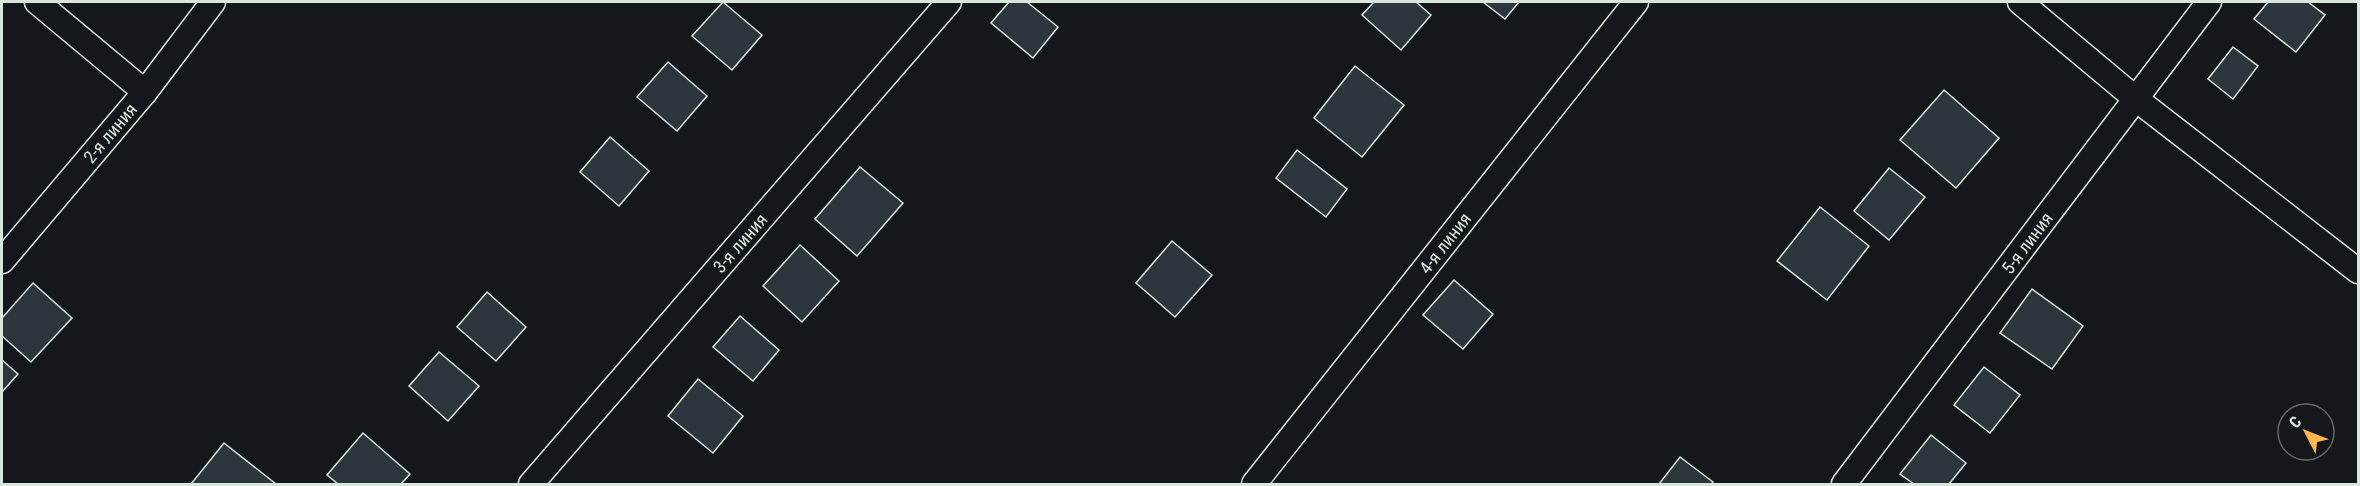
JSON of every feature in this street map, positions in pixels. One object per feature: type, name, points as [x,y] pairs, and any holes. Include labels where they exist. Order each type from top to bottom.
[{"type":"street","points":[[37,2],[145,92]]},
{"type":"street","name":"2-я линия","points":[[2,261],[145,92],[213,2]]},
{"type":"street","name":"3-я линия","points":[[531,484],[949,2]]},
{"type":"street","name":"4-я линия","points":[[1254,484],[1636,2]]},
{"type":"street","points":[[2020,2],[2136,99],[2358,271]]},
{"type":"street","name":"5-я линия","points":[[1844,484],[2210,2]]},
{"type":"building","points":[[723,2],[762,35],[732,70],[692,36]]},
{"type":"building","points":[[1009,2],[1027,2],[1058,27],[1033,58],[991,23]]},
{"type":"building","points":[[1374,2],[1416,2],[1431,15],[1401,50],[1362,15]]},
{"type":"building","points":[[1483,2],[1519,2],[1505,19]]},
{"type":"building","points":[[2268,2],[2308,2],[2325,15],[2296,52],[2254,19]]},
{"type":"building","points":[[2233,47],[2258,66],[2233,99],[2208,79]]},
{"type":"building","points":[[668,62],[707,96],[677,131],[637,97]]},
{"type":"building","points":[[1355,66],[1404,105],[1362,157],[1314,118]]},
{"type":"building","points":[[1944,90],[1999,138],[1956,188],[1900,140]]},
{"type":"building","points":[[610,137],[649,171],[619,206],[580,172]]},
{"type":"building","points":[[1297,150],[1347,189],[1326,217],[1276,178]]},
{"type":"building","points":[[860,167],[903,203],[857,256],[815,219]]},
{"type":"building","points":[[1889,168],[1925,197],[1889,240],[1854,211]]},
{"type":"building","points":[[1820,207],[1869,246],[1827,300],[1777,261]]},
{"type":"building","points":[[1172,241],[1212,275],[1175,317],[1136,283]]},
{"type":"building","points":[[800,245],[839,281],[802,322],[763,286]]},
{"type":"building","points":[[1454,280],[1493,314],[1463,349],[1423,315]]},
{"type":"building","points":[[33,283],[72,318],[31,362],[2,336],[2,318]]},
{"type":"building","points":[[2032,289],[2083,326],[2052,369],[2000,333]]},
{"type":"building","points":[[487,292],[526,327],[496,361],[457,327]]},
{"type":"building","points":[[740,316],[779,350],[753,381],[713,347]]},
{"type":"building","points":[[439,352],[479,386],[448,421],[409,386]]},
{"type":"building","points":[[2,360],[18,374],[2,392]]},
{"type":"building","points":[[1984,367],[2020,395],[1990,433],[1954,405]]},
{"type":"building","points":[[698,379],[743,416],[713,453],[668,416]]},
{"type":"building","points":[[363,433],[410,474],[401,484],[338,484],[327,475]]},
{"type":"building","points":[[1931,435],[1966,463],[1949,484],[1914,484],[1900,474]]},
{"type":"building","points":[[224,443],[276,484],[191,484]]},
{"type":"building","points":[[1680,457],[1713,482],[1711,484],[1659,484]]}]
